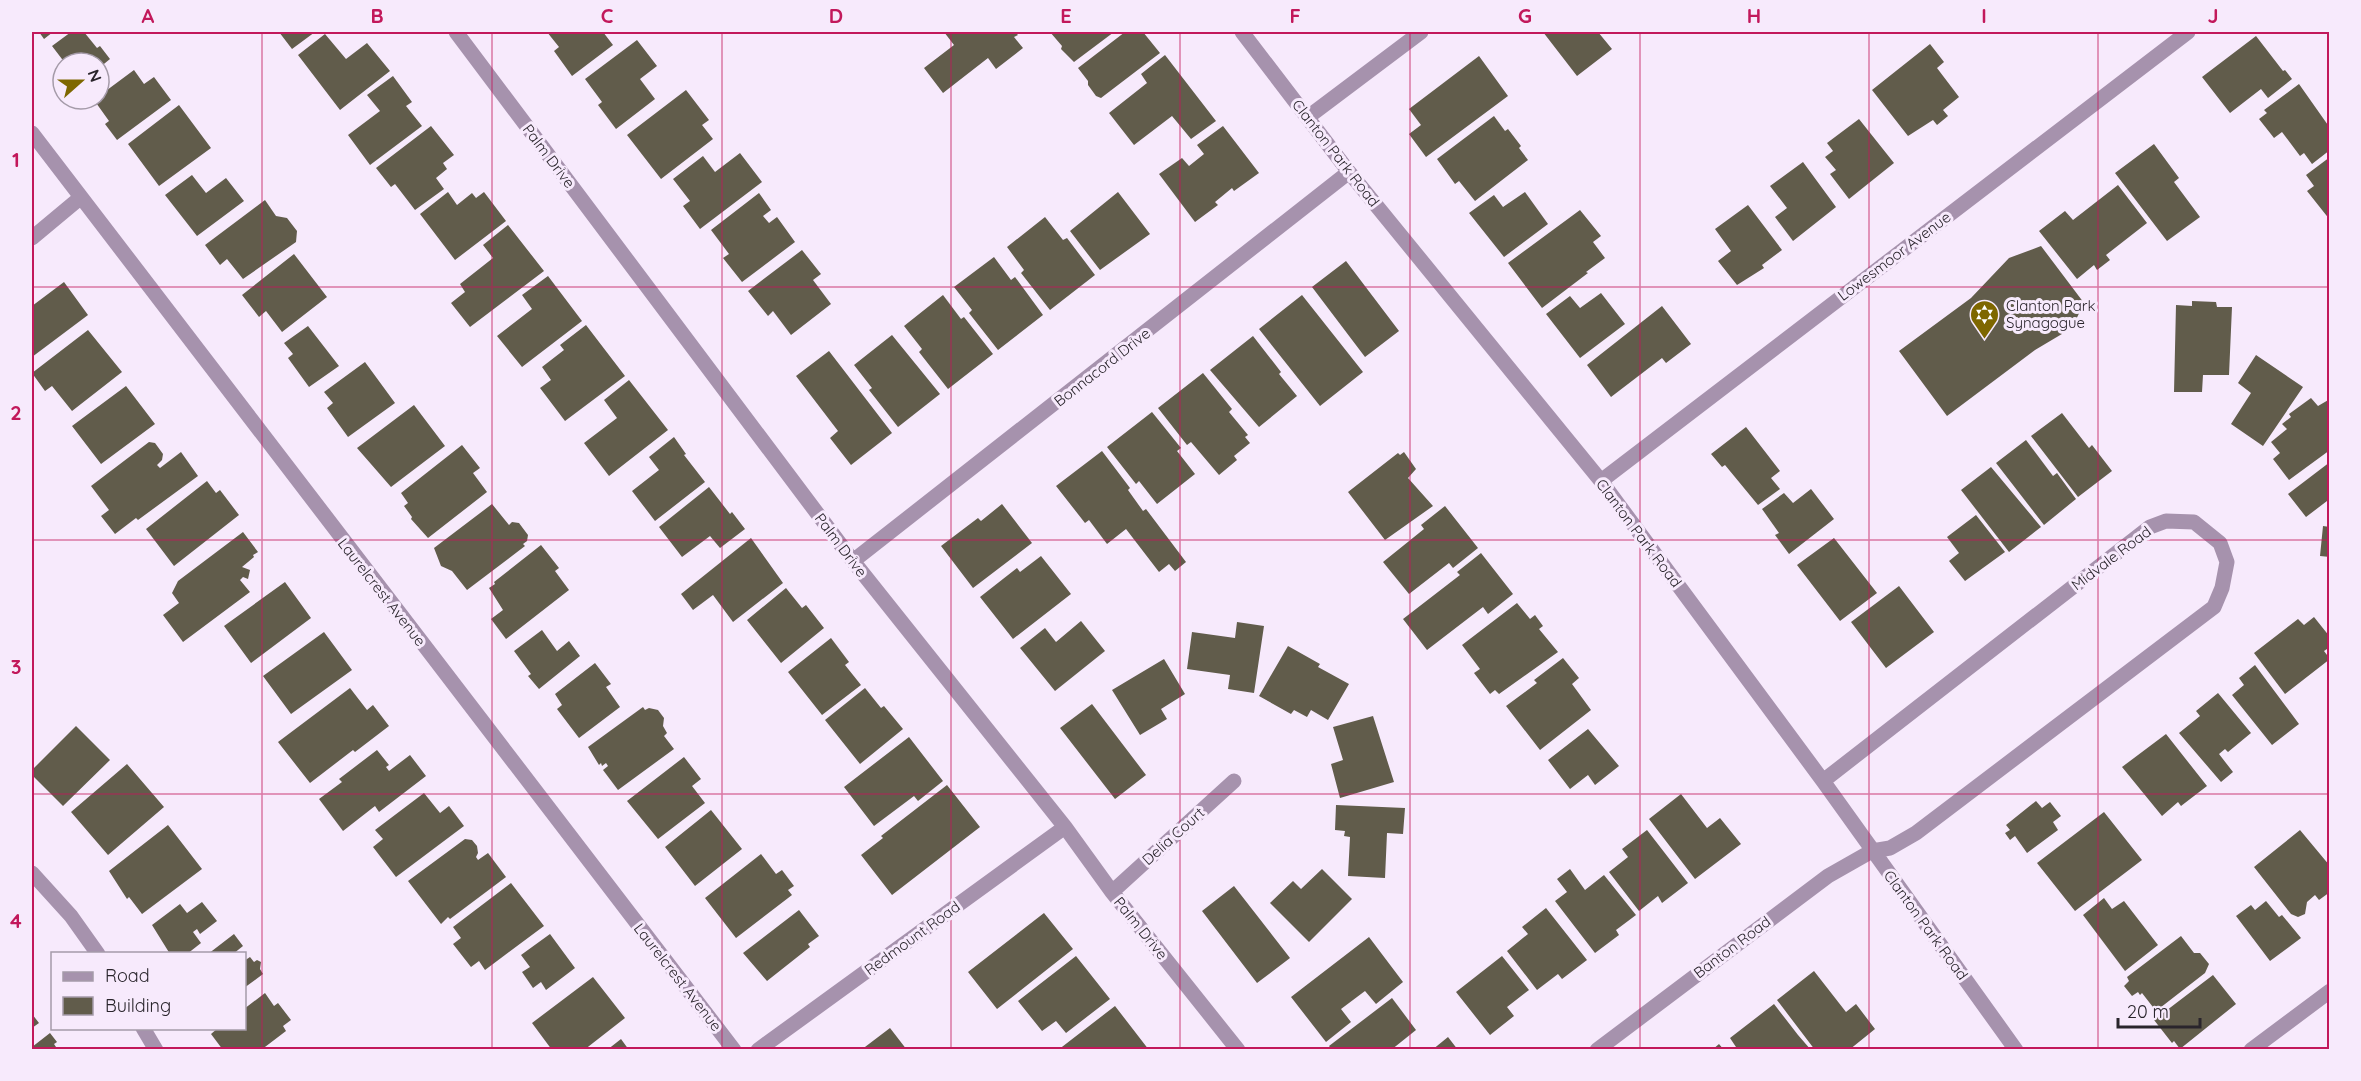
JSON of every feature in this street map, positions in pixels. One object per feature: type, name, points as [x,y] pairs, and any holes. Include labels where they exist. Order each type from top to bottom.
[{"type":"street","name":"Palm Drive","points":[[456,32],[854,561],[1238,1050]]},
{"type":"street","name":"Clanton Park Road","points":[[1242,32],[1349,172],[1601,481],[1823,781],[2016,1050]]},
{"type":"street","points":[[1308,117],[1421,32]]},
{"type":"street","name":"Lowesmoor Avenue","points":[[1601,481],[2188,32]]},
{"type":"street","name":"Laurelcrest Avenue","points":[[32,133],[734,1050]]},
{"type":"street","name":"Bonnacord Drive","points":[[854,561],[1349,172]]},
{"type":"street","points":[[32,238],[80,198]]},
{"type":"street","name":"Midvale Road","points":[[1823,781],[2150,527],[2166,521],[2194,522],[2220,543],[2227,562],[2222,588],[2214,607],[1916,833],[1890,848],[1872,850]]},
{"type":"street","name":"Delia Court","points":[[1112,891],[1234,781]]},
{"type":"street","name":"Redmount Road","points":[[758,1050],[1065,827]]},
{"type":"street","name":"Banton Road","points":[[1597,1050],[1828,876],[1872,850]]},
{"type":"street","points":[[32,873],[71,916],[97,952]]},
{"type":"street","points":[[2251,1050],[2330,991]]},
{"type":"street","points":[[143,1030],[156,1050]]},
{"type":"building","points":[[39,32],[53,32],[44,39]]},
{"type":"building","points":[[71,32],[84,32],[97,48],[100,46],[104,51],[56,51],[52,46]]},
{"type":"building","points":[[279,32],[315,32],[292,49]]},
{"type":"building","points":[[547,32],[603,32],[613,45],[572,76],[554,51],[559,47]]},
{"type":"building","points":[[944,32],[1015,32],[1018,35],[1014,37],[1023,48],[996,69],[988,58],[943,93],[924,68],[954,45]]},
{"type":"building","points":[[1050,32],[1114,32],[1074,62],[1061,49],[1062,46]]},
{"type":"building","points":[[1125,32],[1143,32],[1160,53],[1101,98],[1096,96],[1078,68]]},
{"type":"building","points":[[1543,32],[1598,32],[1612,49],[1577,76]]},
{"type":"building","points":[[325,34],[346,59],[367,43],[390,71],[340,110],[298,55]]},
{"type":"building","points":[[2256,36],[2292,79],[2268,98],[2261,89],[2230,113],[2202,77]]},
{"type":"building","points":[[637,40],[657,66],[640,79],[655,99],[616,129],[598,105],[602,102],[585,79]]},
{"type":"building","points":[[1930,44],[1944,62],[1937,68],[1959,97],[1943,110],[1948,116],[1937,125],[1933,120],[1908,136],[1872,90]]},
{"type":"building","points":[[1165,55],[1216,121],[1191,139],[1172,116],[1134,145],[1109,113],[1147,83],[1141,74]]},
{"type":"building","points":[[1479,56],[1508,96],[1426,157],[1409,134],[1421,125],[1409,109]]},
{"type":"building","points":[[134,70],[144,84],[154,77],[171,100],[117,140],[105,124],[109,121],[102,111],[111,111],[111,87]]},
{"type":"building","points":[[393,76],[412,102],[406,106],[422,126],[370,165],[348,135],[380,111],[367,95]]},
{"type":"building","points":[[2299,84],[2330,128],[2330,134],[2327,135],[2330,139],[2330,150],[2312,164],[2304,153],[2300,156],[2282,132],[2274,138],[2259,119],[2267,113],[2264,110]]},
{"type":"building","points":[[686,90],[709,120],[702,125],[713,139],[661,179],[627,135]]},
{"type":"building","points":[[179,105],[211,148],[159,186],[128,144]]},
{"type":"building","points":[[1494,116],[1505,131],[1508,129],[1528,160],[1475,201],[1459,181],[1455,184],[1437,159]]},
{"type":"building","points":[[1859,119],[1894,163],[1849,199],[1830,174],[1836,170],[1825,157],[1833,151],[1827,143]]},
{"type":"building","points":[[431,126],[454,155],[443,163],[447,169],[436,178],[444,189],[415,210],[395,184],[391,187],[376,168]]},
{"type":"building","points":[[1223,126],[1259,173],[1234,191],[1232,188],[1215,202],[1218,205],[1195,222],[1159,174],[1182,158],[1189,166],[1204,154],[1197,145]]},
{"type":"building","points":[[2154,144],[2179,178],[2174,182],[2200,217],[2167,241],[2115,173]]},
{"type":"building","points":[[740,153],[762,182],[700,229],[683,206],[690,201],[673,179],[703,156],[715,172]]},
{"type":"building","points":[[2330,157],[2330,220],[2307,191],[2314,186],[2306,175]]},
{"type":"building","points":[[1803,162],[1836,207],[1793,241],[1775,217],[1787,208],[1770,186]]},
{"type":"building","points":[[192,175],[206,193],[226,178],[244,201],[197,236],[165,195]]},
{"type":"building","points":[[2118,185],[2147,223],[2106,255],[2110,260],[2097,270],[2094,265],[2077,279],[2039,231],[2065,211],[2073,220]]},
{"type":"building","points":[[448,192],[457,205],[472,193],[476,198],[484,192],[506,221],[455,260],[420,214]]},
{"type":"building","points":[[1118,192],[1150,234],[1100,270],[1070,231]]},
{"type":"building","points":[[1525,192],[1548,224],[1504,257],[1469,213],[1494,195],[1503,207]]},
{"type":"building","points":[[759,193],[771,210],[763,216],[769,223],[777,217],[795,242],[742,282],[723,258],[729,254],[711,230]]},
{"type":"building","points":[[265,200],[276,216],[287,218],[297,231],[296,242],[243,279],[227,259],[220,265],[205,245]]},
{"type":"building","points":[[1748,205],[1782,250],[1762,265],[1764,268],[1737,285],[1718,261],[1731,251],[1715,229]]},
{"type":"building","points":[[1580,210],[1601,236],[1593,242],[1605,258],[1542,308],[1508,263]]},
{"type":"building","points":[[1045,217],[1063,240],[1067,238],[1095,275],[1050,310],[1021,273],[1024,270],[1007,247]]},
{"type":"building","points":[[508,225],[544,271],[470,327],[451,303],[465,292],[460,284],[493,258],[483,245]]},
{"type":"building","name":"Clanton Park Synagogue","points":[[2041,246],[2084,303],[2072,328],[2035,350],[1947,416],[1899,351],[1971,298],[2009,258]]},
{"type":"building","points":[[802,250],[821,274],[813,280],[831,304],[791,335],[773,311],[768,316],[748,291]]},
{"type":"building","points":[[294,254],[327,297],[282,332],[266,311],[259,317],[242,295]]},
{"type":"building","points":[[994,257],[1011,280],[1015,277],[1043,315],[998,350],[969,313],[972,310],[954,287]]},
{"type":"building","points":[[1346,261],[1399,331],[1365,357],[1312,287]]},
{"type":"building","points":[[548,276],[582,321],[522,367],[497,336],[532,309],[522,295]]},
{"type":"building","points":[[64,282],[88,315],[32,357],[32,306]]},
{"type":"building","points":[[1601,293],[1625,324],[1580,358],[1546,314],[1570,296],[1580,308]]},
{"type":"building","points":[[943,295],[993,354],[948,389],[919,352],[922,349],[904,326]]},
{"type":"building","points":[[1302,295],[1363,372],[1320,406],[1259,329]]},
{"type":"building","points":[[2192,301],[2216,302],[2217,307],[2232,307],[2229,375],[2203,375],[2202,392],[2174,392],[2176,305],[2192,306]]},
{"type":"building","points":[[1662,306],[1691,344],[1666,363],[1662,358],[1611,397],[1587,365]]},
{"type":"building","points":[[586,325],[625,376],[565,421],[540,388],[551,380],[542,367],[564,350],[560,345]]},
{"type":"building","points":[[308,326],[339,366],[309,387],[288,358],[293,354],[284,343]]},
{"type":"building","points":[[88,330],[122,372],[72,411],[52,386],[45,391],[32,373]]},
{"type":"building","points":[[892,335],[940,394],[898,427],[869,390],[872,388],[854,365]]},
{"type":"building","points":[[1253,336],[1297,396],[1259,427],[1210,370]]},
{"type":"building","points":[[829,351],[892,433],[851,465],[830,438],[838,431],[796,376]]},
{"type":"building","points":[[2256,355],[2303,387],[2263,446],[2231,424],[2251,393],[2238,383]]},
{"type":"building","points":[[365,362],[395,403],[348,437],[327,408],[333,403],[324,392]]},
{"type":"building","points":[[1203,373],[1232,409],[1229,412],[1248,435],[1245,437],[1250,443],[1234,456],[1237,460],[1219,475],[1191,442],[1187,445],[1158,408]]},
{"type":"building","points":[[629,380],[668,430],[609,476],[584,443],[617,418],[604,400]]},
{"type":"building","points":[[126,386],[155,424],[101,464],[72,426]]},
{"type":"building","points":[[2311,398],[2318,406],[2330,399],[2330,450],[2289,480],[2273,459],[2280,453],[2271,442],[2287,429],[2282,424],[2291,417],[2289,414]]},
{"type":"building","points":[[414,405],[445,446],[391,487],[357,448]]},
{"type":"building","points":[[1152,412],[1181,448],[1177,451],[1195,474],[1157,504],[1139,481],[1136,484],[1107,447]]},
{"type":"building","points":[[2062,413],[2089,448],[2092,445],[2112,471],[2078,497],[2031,436]]},
{"type":"building","points":[[1746,427],[1780,471],[1771,478],[1780,489],[1758,505],[1725,465],[1722,467],[1711,454]]},
{"type":"building","points":[[674,437],[686,454],[684,455],[705,482],[655,521],[632,491],[659,470],[649,457]]},
{"type":"building","points":[[2026,440],[2053,476],[2057,473],[2076,499],[2044,525],[1996,463]]},
{"type":"building","points":[[149,442],[155,443],[163,454],[162,460],[157,465],[160,468],[181,452],[198,476],[115,534],[101,516],[109,510],[91,486]]},
{"type":"building","points":[[462,445],[480,468],[473,473],[487,492],[428,538],[411,519],[412,517],[404,506],[408,503],[401,493]]},
{"type":"building","points":[[1102,451],[1130,488],[1128,490],[1143,511],[1146,509],[1186,562],[1175,571],[1169,564],[1159,572],[1126,529],[1107,544],[1089,520],[1085,523],[1056,486]]},
{"type":"building","points":[[1404,452],[1416,469],[1408,478],[1433,506],[1385,540],[1348,492],[1398,453],[1400,455]]},
{"type":"building","points":[[2330,462],[2330,503],[2327,501],[2306,517],[2288,494]]},
{"type":"building","points":[[1991,467],[2041,527],[2009,552],[1961,490]]},
{"type":"building","points":[[207,481],[216,493],[220,490],[239,515],[174,566],[146,529]]},
{"type":"building","points":[[709,487],[745,529],[720,548],[710,536],[682,557],[659,527]]},
{"type":"building","points":[[1811,489],[1834,519],[1789,554],[1775,535],[1779,533],[1762,509],[1784,493],[1793,503]]},
{"type":"building","points":[[492,504],[509,525],[512,522],[519,523],[528,535],[527,541],[523,544],[525,546],[467,590],[452,571],[441,566],[434,548]]},
{"type":"building","points":[[1002,504],[1032,543],[973,588],[941,546],[978,518],[981,521]]},
{"type":"building","points":[[1445,506],[1478,548],[1453,568],[1449,563],[1409,594],[1383,562],[1424,529],[1421,525]]},
{"type":"building","points":[[1976,515],[2005,552],[1965,581],[1949,561],[1959,553],[1947,537]]},
{"type":"building","points":[[2323,526],[2330,527],[2330,557],[2320,556]]},
{"type":"building","points":[[243,532],[258,552],[242,567],[250,570],[248,579],[243,577],[240,580],[250,592],[183,642],[163,615],[179,603],[172,593],[178,581]]},
{"type":"building","points":[[751,538],[783,583],[733,622],[713,595],[693,610],[681,594]]},
{"type":"building","points":[[1834,538],[1877,593],[1840,621],[1797,565]]},
{"type":"building","points":[[541,545],[559,568],[555,571],[569,590],[506,639],[491,619],[503,610],[489,588]]},
{"type":"building","points":[[1481,553],[1513,594],[1488,614],[1483,607],[1427,650],[1403,619],[1460,575],[1457,572]]},
{"type":"building","points":[[1041,556],[1071,594],[1013,639],[980,597],[1017,568],[1020,572]]},
{"type":"building","points":[[285,582],[311,618],[251,663],[224,626]]},
{"type":"building","points":[[1899,586],[1934,632],[1886,668],[1851,622]]},
{"type":"building","points":[[786,588],[802,608],[806,605],[824,628],[781,663],[747,620]]},
{"type":"building","points":[[1517,603],[1530,619],[1535,615],[1543,626],[1539,629],[1558,652],[1499,694],[1495,690],[1490,694],[1474,673],[1480,669],[1462,645]]},
{"type":"building","points":[[2314,617],[2330,637],[2330,647],[2324,651],[2330,659],[2285,694],[2254,653],[2298,619],[2304,625]]},
{"type":"building","points":[[1081,621],[1105,651],[1055,691],[1020,648],[1045,628],[1056,642]]},
{"type":"building","points":[[1237,622],[1264,626],[1254,693],[1228,689],[1230,675],[1187,669],[1192,632],[1235,638]]},
{"type":"building","points":[[542,630],[557,651],[569,641],[580,656],[539,689],[528,676],[531,674],[514,651]]},
{"type":"building","points":[[324,632],[352,670],[291,714],[263,676]]},
{"type":"building","points":[[831,638],[849,662],[845,665],[861,685],[822,715],[788,672]]},
{"type":"building","points":[[1288,646],[1320,664],[1318,667],[1349,684],[1328,720],[1311,710],[1307,717],[1294,710],[1291,714],[1259,696]]},
{"type":"building","points":[[1563,658],[1579,678],[1572,684],[1591,710],[1540,750],[1506,706],[1537,683],[1534,680]]},
{"type":"building","points":[[1164,659],[1185,694],[1161,709],[1167,719],[1140,735],[1112,690]]},
{"type":"building","points":[[595,663],[611,684],[606,687],[620,707],[579,738],[557,709],[562,705],[555,694]]},
{"type":"building","points":[[2255,665],[2299,724],[2272,745],[2232,695],[2244,685],[2239,678]]},
{"type":"building","points":[[350,688],[367,710],[373,705],[389,726],[310,783],[278,742]]},
{"type":"building","points":[[865,688],[881,708],[884,706],[903,729],[860,764],[825,720]]},
{"type":"building","points":[[2218,693],[2251,733],[2228,752],[2225,749],[2219,754],[2233,772],[2221,782],[2179,733],[2200,716],[2196,711]]},
{"type":"building","points":[[1092,704],[1146,775],[1115,799],[1060,728]]},
{"type":"building","points":[[643,707],[645,710],[649,708],[658,710],[664,718],[663,726],[667,733],[664,736],[674,749],[618,790],[603,770],[608,766],[606,763],[599,765],[588,747]]},
{"type":"building","points":[[1373,716],[1394,782],[1340,798],[1331,764],[1343,760],[1333,727]]},
{"type":"building","points":[[76,726],[110,760],[63,806],[32,775],[32,770]]},
{"type":"building","points":[[1588,729],[1619,766],[1595,785],[1588,775],[1570,789],[1548,760]]},
{"type":"building","points":[[2166,734],[2207,786],[2181,806],[2178,802],[2162,816],[2122,767]]},
{"type":"building","points":[[909,737],[943,781],[918,801],[914,796],[874,826],[844,787]]},
{"type":"building","points":[[377,750],[389,765],[386,767],[389,771],[410,755],[426,776],[379,812],[375,806],[343,831],[319,799],[342,782],[339,779]]},
{"type":"building","points":[[684,757],[701,779],[692,786],[705,803],[658,839],[627,801]]},
{"type":"building","points":[[127,764],[164,807],[108,855],[71,812]]},
{"type":"building","points":[[947,785],[980,827],[892,895],[861,855],[883,838],[881,836]]},
{"type":"building","points":[[424,793],[440,813],[449,806],[464,826],[396,877],[373,847],[383,839],[375,830]]},
{"type":"building","points":[[1681,794],[1707,828],[1720,818],[1741,844],[1695,879],[1649,819]]},
{"type":"building","points":[[2036,801],[2042,808],[2050,802],[2061,816],[2053,822],[2058,830],[2027,853],[2015,836],[2010,840],[2005,833],[2010,830],[2006,825]]},
{"type":"building","points":[[1336,805],[1405,808],[1403,834],[1387,833],[1385,878],[1348,876],[1350,837],[1344,836],[1345,831],[1335,830]]},
{"type":"building","points":[[711,810],[742,849],[695,886],[665,847]]},
{"type":"building","points":[[2104,812],[2142,860],[2075,911],[2037,863]]},
{"type":"building","points":[[168,825],[202,869],[142,914],[129,897],[127,899],[109,871]]},
{"type":"building","points":[[1647,830],[1688,883],[1662,903],[1658,896],[1639,911],[1609,872],[1628,857],[1622,849]]},
{"type":"building","points":[[2300,830],[2330,866],[2330,892],[2319,900],[2315,895],[2307,902],[2305,914],[2298,917],[2291,914],[2254,867]]},
{"type":"building","points":[[465,839],[472,840],[477,846],[478,860],[488,853],[506,877],[441,924],[408,881]]},
{"type":"building","points":[[761,854],[776,874],[782,870],[794,886],[788,890],[792,895],[736,938],[705,898]]},
{"type":"building","points":[[1322,869],[1352,899],[1309,942],[1270,903],[1293,881],[1301,889]]},
{"type":"building","points":[[1570,869],[1585,890],[1604,875],[1636,915],[1616,930],[1619,935],[1595,953],[1555,901],[1567,892],[1557,879]]},
{"type":"building","points":[[511,883],[544,926],[485,970],[479,961],[471,967],[453,944],[461,938],[453,927]]},
{"type":"building","points":[[1234,886],[1290,958],[1257,983],[1202,911]]},
{"type":"building","points":[[2104,898],[2112,909],[2124,901],[2158,945],[2125,971],[2083,915]]},
{"type":"building","points":[[2266,901],[2279,917],[2282,915],[2301,938],[2270,961],[2236,916],[2251,905],[2255,910]]},
{"type":"building","points":[[202,902],[217,921],[200,934],[197,929],[193,932],[201,943],[190,952],[169,952],[152,925],[180,904],[187,913]]},
{"type":"building","points":[[1546,908],[1587,960],[1562,979],[1558,974],[1537,990],[1507,951],[1528,934],[1522,927]]},
{"type":"building","points":[[799,910],[819,936],[808,944],[810,947],[767,981],[743,953]]},
{"type":"building","points":[[1044,913],[1073,949],[997,1009],[968,972]]},
{"type":"building","points":[[234,934],[243,946],[236,952],[211,952]]},
{"type":"building","points":[[550,934],[575,968],[546,990],[541,982],[533,988],[522,972],[530,967],[521,955]]},
{"type":"building","points":[[2181,936],[2194,953],[2200,953],[2209,964],[2205,973],[2156,1011],[2142,993],[2140,995],[2138,992],[2132,996],[2124,986],[2129,981],[2127,977]]},
{"type":"building","points":[[1369,937],[1403,982],[1376,1004],[1365,991],[1341,1009],[1351,1022],[1326,1042],[1291,997]]},
{"type":"building","points":[[1076,956],[1110,999],[1066,1033],[1056,1021],[1042,1031],[1018,1001]]},
{"type":"building","points":[[1502,956],[1529,990],[1507,1007],[1514,1016],[1490,1035],[1456,992]]},
{"type":"building","points":[[250,957],[254,962],[257,960],[261,962],[260,969],[263,974],[246,987],[246,960]]},
{"type":"building","points":[[1814,971],[1846,1012],[1856,1004],[1875,1029],[1849,1050],[1815,1050],[1777,1000]]},
{"type":"building","points":[[2213,975],[2236,1004],[2180,1049],[2174,1041],[2172,1043],[2154,1020]]},
{"type":"building","points":[[593,977],[625,1018],[584,1050],[552,1050],[532,1023]]},
{"type":"building","points":[[265,993],[274,1006],[278,1003],[291,1020],[283,1026],[286,1031],[261,1050],[223,1050],[211,1034],[216,1030],[246,1030],[246,1007]]},
{"type":"building","points":[[1392,998],[1416,1030],[1391,1050],[1332,1050],[1329,1046]]},
{"type":"building","points":[[1774,1004],[1811,1050],[1738,1050],[1730,1038]]},
{"type":"building","points":[[1115,1006],[1149,1050],[1058,1050]]},
{"type":"building","points":[[32,1014],[39,1023],[32,1028]]},
{"type":"building","points":[[890,1028],[907,1050],[861,1050]]},
{"type":"building","points":[[50,1033],[57,1042],[54,1044],[58,1050],[32,1050],[32,1047]]},
{"type":"building","points":[[1448,1037],[1458,1050],[1432,1050]]},
{"type":"building","points":[[621,1039],[629,1050],[607,1050]]},
{"type":"building","points":[[1719,1044],[1724,1050],[1712,1050]]},
{"type":"place","name":"Clanton Park Synagogue","points":[[1985,340]]}]
